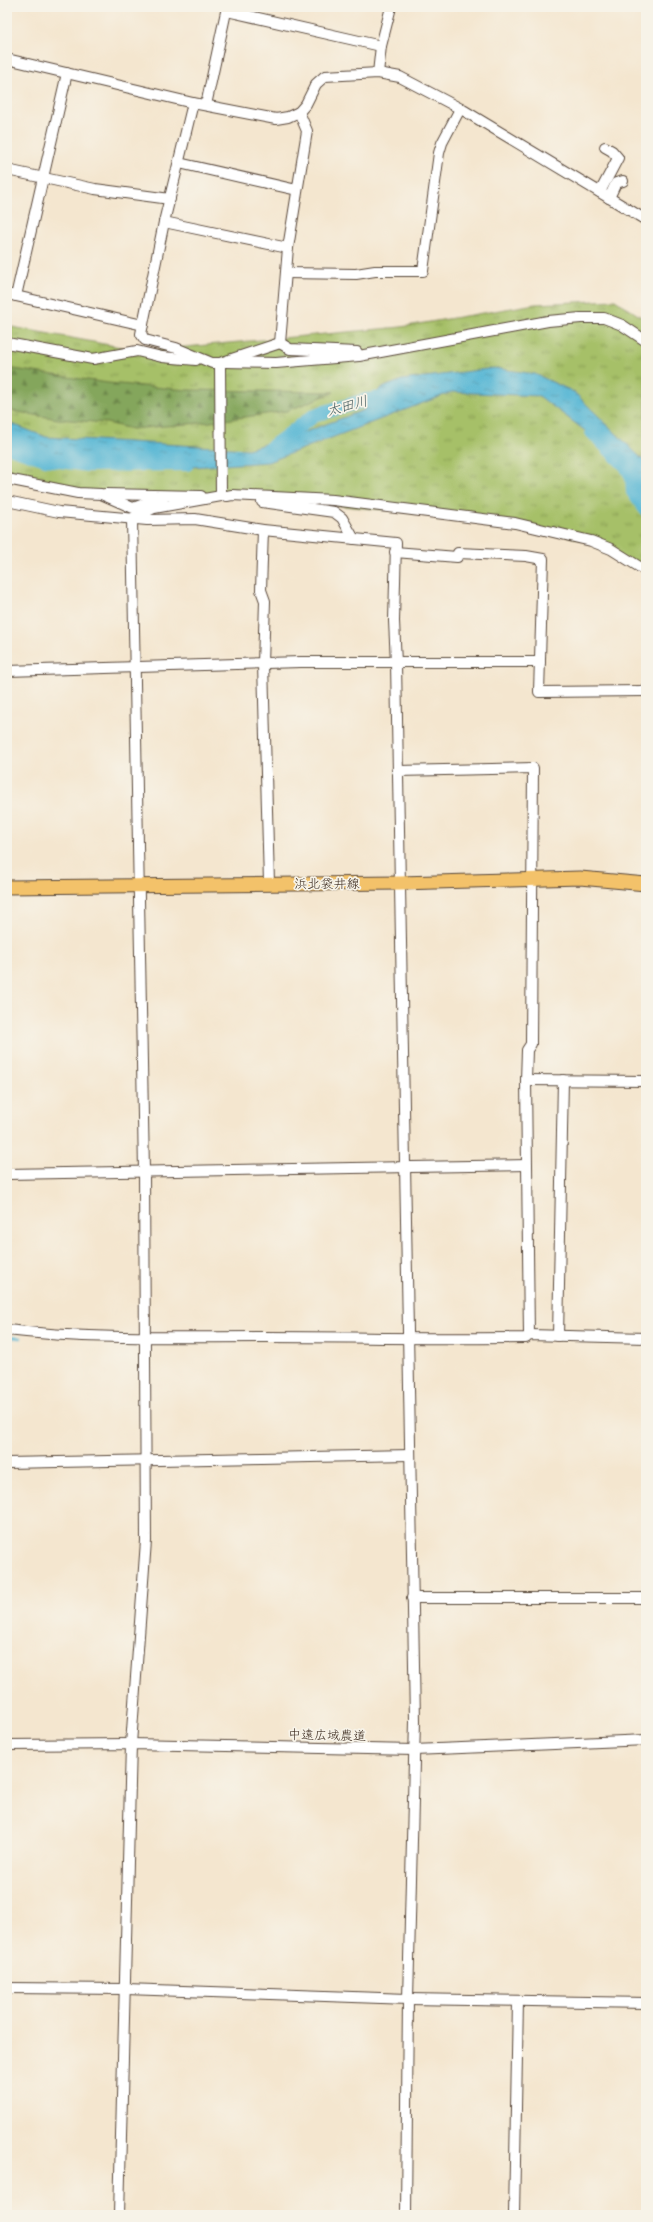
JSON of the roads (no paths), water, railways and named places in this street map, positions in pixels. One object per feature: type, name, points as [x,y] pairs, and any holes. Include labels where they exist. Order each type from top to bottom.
[{"type":"main road","name":"浜北袋井線","points":[[7,887],[138,884],[400,883],[580,878],[646,884]]},
{"type":"street","points":[[378,73],[381,46],[391,7]]},
{"type":"street","points":[[206,105],[227,9],[381,46]]},
{"type":"street","points":[[7,59],[193,103],[276,119],[288,117],[299,112],[306,104],[316,84],[325,76],[378,73],[400,77],[460,109],[646,220]]},
{"type":"street","points":[[67,73],[43,178],[11,295],[143,325]]},
{"type":"street","points":[[193,103],[164,222],[141,334],[145,340],[176,348],[200,360],[214,364],[284,363],[323,360],[369,354],[548,321],[581,318],[604,318],[622,325],[646,341]]},
{"type":"street","points":[[286,273],[356,274],[375,271],[423,271],[439,153],[442,143],[460,109]]},
{"type":"street","points":[[280,343],[288,248],[307,132],[299,112]]},
{"type":"street","points":[[600,192],[618,158],[612,151],[605,147]]},
{"type":"street","points":[[179,162],[297,190]]},
{"type":"street","points":[[7,170],[95,189],[170,199]]},
{"type":"street","points":[[609,198],[616,183],[623,181]]},
{"type":"street","points":[[164,222],[288,248]]},
{"type":"street","points":[[7,343],[93,359],[137,351],[167,358],[200,360]]},
{"type":"street","points":[[222,364],[230,358],[280,343],[290,349],[369,354]]},
{"type":"street","points":[[221,495],[222,364]]},
{"type":"street","points":[[7,479],[78,493],[232,495],[333,500],[515,523],[591,541],[611,549],[646,571]]},
{"type":"street","points":[[101,494],[133,508],[150,502],[188,503]]},
{"type":"street","points":[[132,519],[154,508],[212,499],[221,495],[230,499],[334,512],[342,518],[354,538]]},
{"type":"street","points":[[7,501],[59,512],[132,519],[195,520],[263,530],[396,543],[394,621],[400,883],[414,1750],[408,2000],[406,2215]]},
{"type":"street","points":[[120,2215],[131,1744],[146,1541],[144,1171],[132,519]]},
{"type":"street","points":[[263,530],[261,590],[265,601],[263,664],[269,883]]},
{"type":"street","points":[[395,552],[457,557],[458,553],[526,556],[543,559],[539,692],[646,691]]},
{"type":"street","points":[[7,671],[300,662],[540,662]]},
{"type":"street","points":[[397,771],[533,768],[530,965],[531,1044],[526,1050],[529,1335]]},
{"type":"street","points":[[526,1080],[646,1081]]},
{"type":"street","points":[[558,1336],[563,1080]]},
{"type":"street","points":[[7,1174],[527,1165]]},
{"type":"street","points":[[7,1330],[79,1337],[526,1338],[529,1335],[646,1338]]},
{"type":"street","points":[[7,1463],[410,1455]]},
{"type":"street","points":[[412,1598],[646,1598]]},
{"type":"street","name":"中遠広域農道","points":[[7,1745],[131,1744],[414,1750],[646,1740]]},
{"type":"street","points":[[7,1988],[126,1989],[408,2000],[646,2003]]},
{"type":"street","points":[[514,2215],[518,2001]]},
{"type":"water","points":[[494,368],[535,374],[574,392],[646,463],[646,510],[633,491],[632,479],[619,459],[604,445],[539,396],[452,392],[268,462],[193,467],[84,459],[7,447],[7,422],[46,437],[248,449],[305,432],[364,410],[380,389],[402,380]]},
{"type":"waterway","name":"太田川","points":[[269,449],[315,415],[366,400],[391,397]]},
{"type":"waterway","name":"太田川","points":[[592,432],[626,466],[632,477],[633,492],[646,510]]},
{"type":"waterway","name":"太田川","points":[[7,446],[46,459],[88,465],[187,464]]},
{"type":"waterway","points":[[7,1337],[21,1338]]},
{"type":"waterway","points":[[7,2212],[12,2215]]}]
